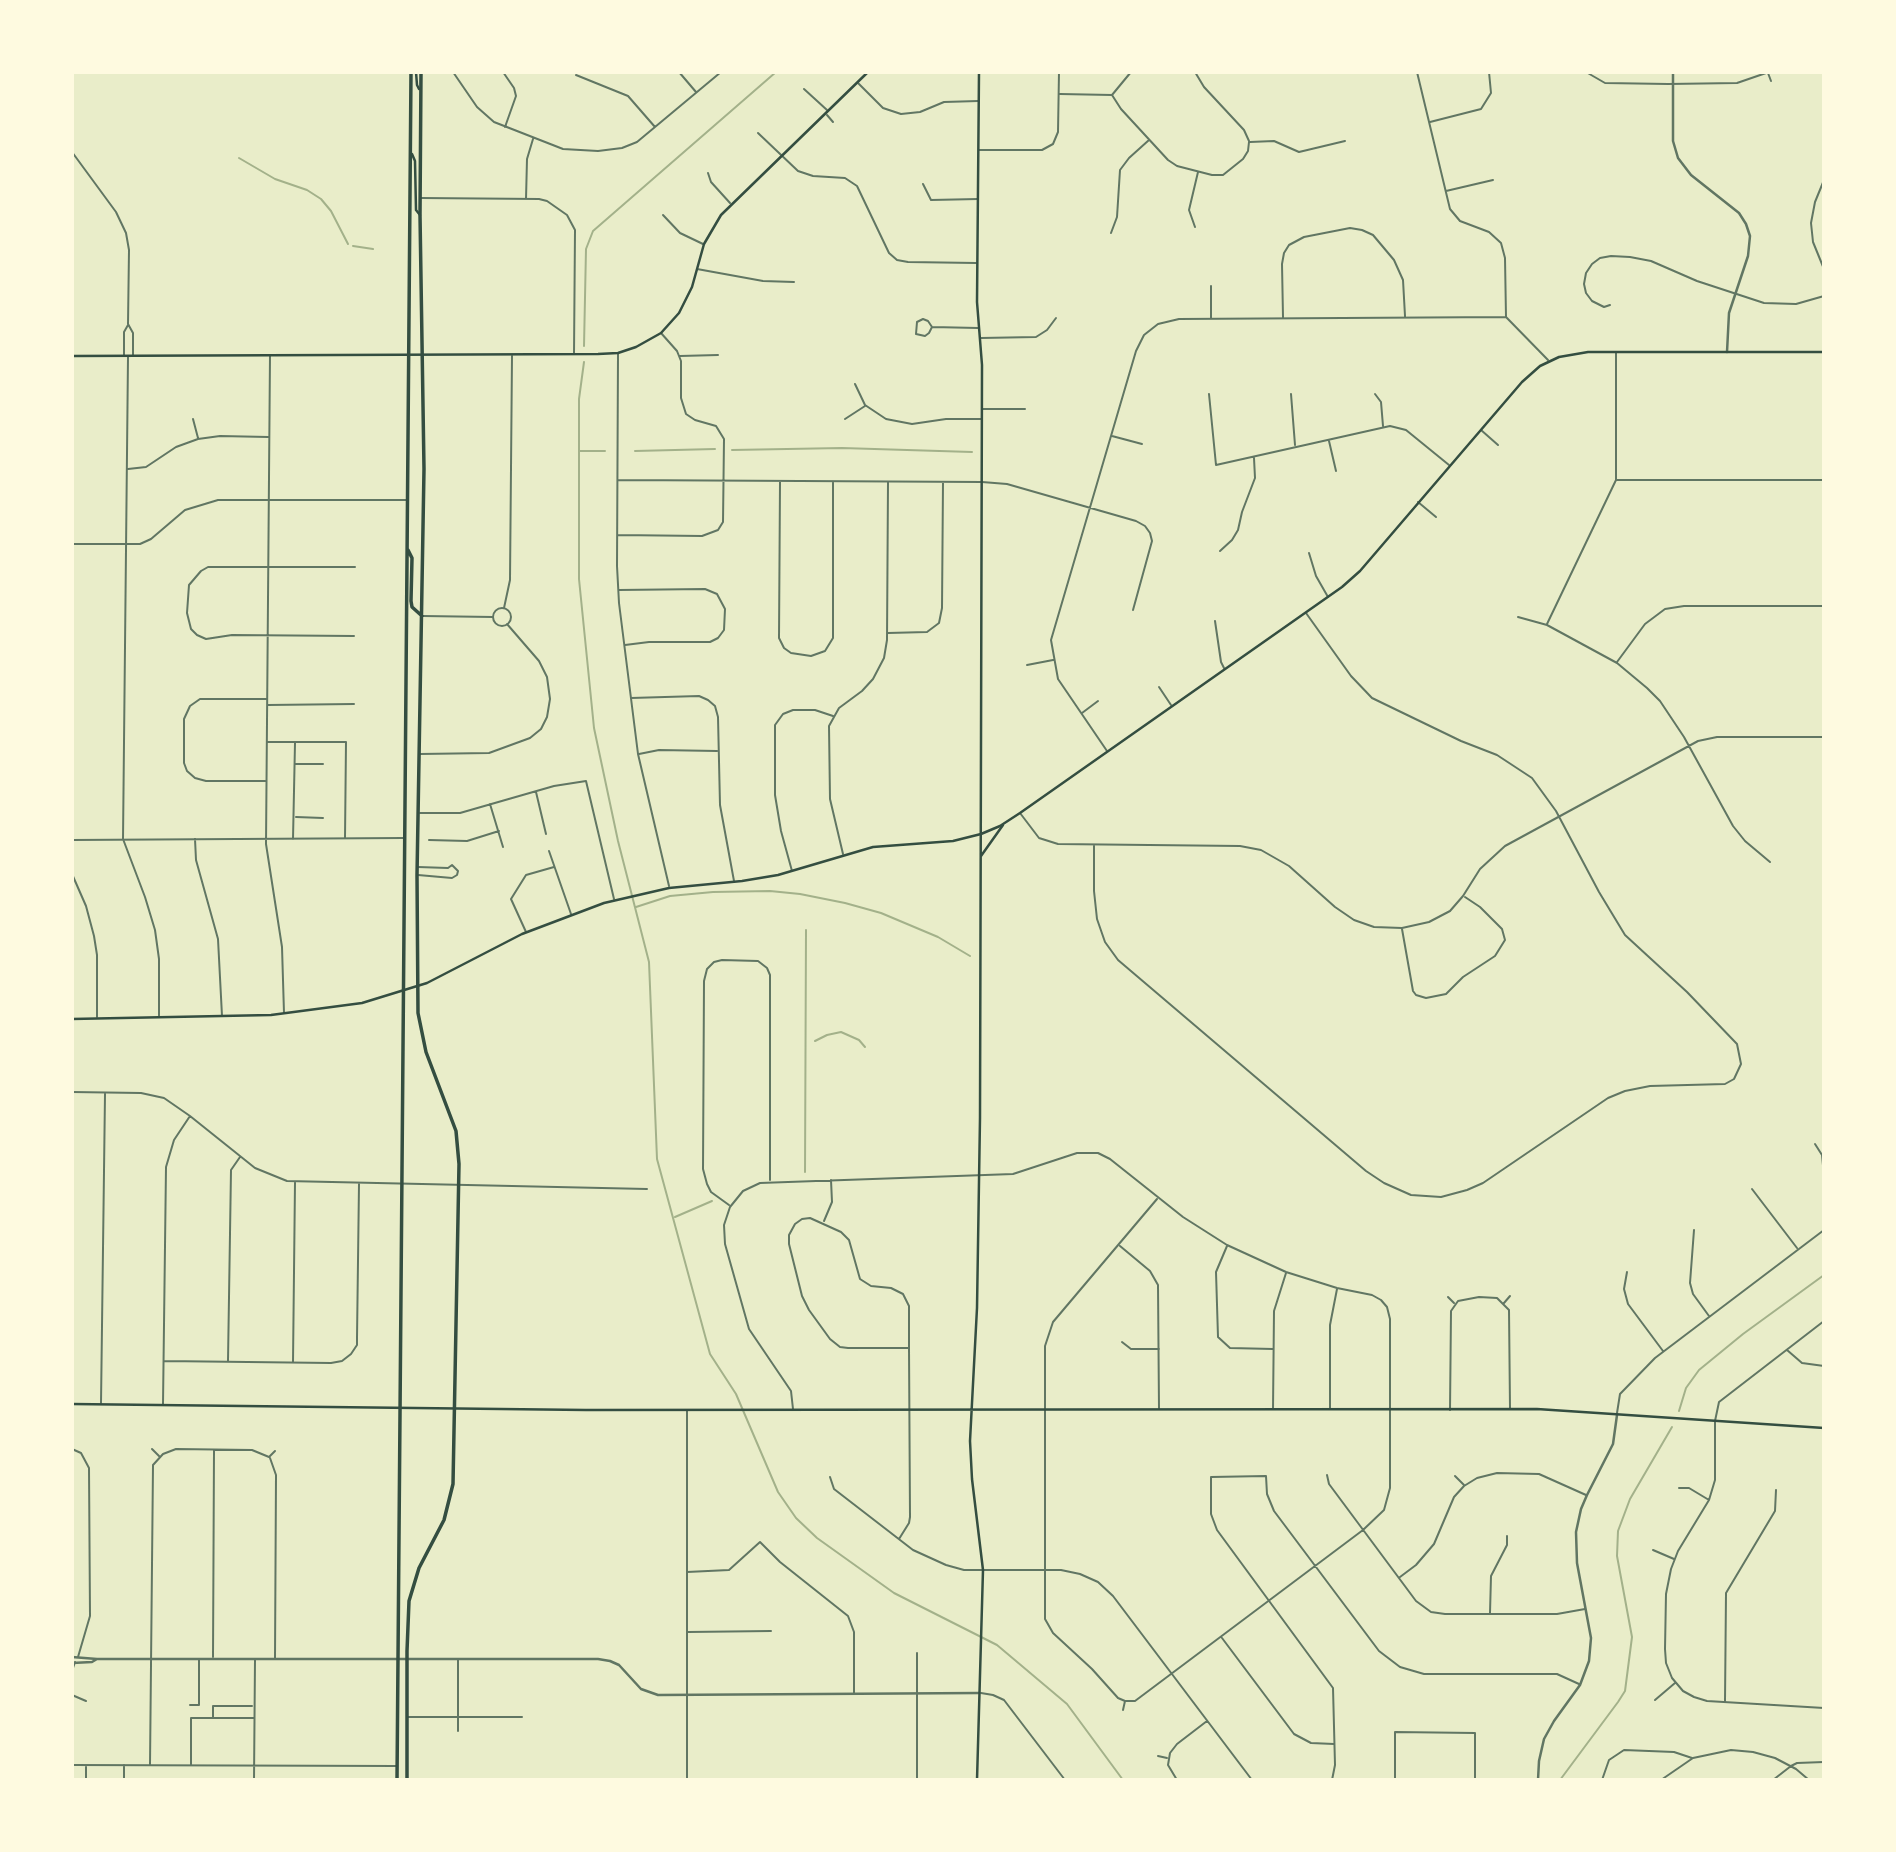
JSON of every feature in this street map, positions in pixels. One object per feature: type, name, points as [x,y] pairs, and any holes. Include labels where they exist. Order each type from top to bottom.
[{"type":"highway","points":[[397,1780],[411,72]]},
{"type":"highway","points":[[407,1780],[407,1626],[411,1590],[419,1568],[444,1520],[453,1484],[457,1408],[458,1145],[456,1131],[421,1038],[417,987],[424,469],[419,72]]},
{"type":"highway","points":[[407,548],[412,558],[412,607],[422,616]]},
{"type":"main road","points":[[72,356],[618,353],[643,344],[661,333],[673,321],[684,304],[704,244],[716,222],[731,204],[868,72]]},
{"type":"main road","points":[[977,1780],[983,1570],[970,1441],[977,1308],[979,1176],[982,409],[978,263],[979,72]]},
{"type":"main road","points":[[411,153],[415,161],[415,203],[420,215]]},
{"type":"main road","points":[[72,1018],[284,1014],[362,1003],[417,987],[526,932],[621,898],[669,888],[734,882],[792,872],[884,845],[953,841],[981,834],[1020,813],[1328,597],[1360,571],[1522,382],[1549,361],[1578,353],[1824,352]]},
{"type":"main road","points":[[981,856],[1004,823]]},
{"type":"main road","points":[[72,1404],[399,1409],[1510,1409],[1824,1428]]},
{"type":"street","points":[[453,72],[488,119],[571,150],[616,150],[637,142],[721,72]]},
{"type":"street","points":[[503,72],[516,96],[505,127]]},
{"type":"street","points":[[679,72],[697,93]]},
{"type":"street","points":[[978,150],[1046,149],[1053,144],[1058,132],[1059,72]]},
{"type":"street","points":[[1112,95],[1131,72]]},
{"type":"street","points":[[1112,95],[1121,109],[1174,165],[1212,175],[1223,175],[1243,159],[1249,142],[1244,130],[1195,72]]},
{"type":"street","points":[[1417,72],[1450,209],[1456,218],[1470,227],[1494,235],[1503,247],[1506,317],[1549,361]]},
{"type":"street","points":[[1429,123],[1471,113],[1484,106],[1491,93],[1489,72]]},
{"type":"street","points":[[1581,78],[1586,72],[1605,83],[1737,83],[1769,72],[1771,81]]},
{"type":"street","points":[[1673,72],[1673,141],[1678,158],[1691,175],[1739,213],[1748,229],[1750,248],[1727,321],[1727,352]]},
{"type":"street","points":[[576,75],[628,96],[655,127]]},
{"type":"street","points":[[858,82],[883,108],[901,114],[920,113],[944,102],[978,101]]},
{"type":"street","points":[[804,89],[834,122]]},
{"type":"street","points":[[1059,94],[1112,95]]},
{"type":"street","points":[[900,122],[901,114]]},
{"type":"street","points":[[758,133],[798,172],[813,176],[839,177],[854,183],[860,190],[886,247],[897,260],[978,263]]},
{"type":"street","points":[[526,198],[527,159],[533,138]]},
{"type":"street","points":[[1111,233],[1118,217],[1120,170],[1149,140]]},
{"type":"street","points":[[1249,142],[1274,141],[1299,152],[1345,141]]},
{"type":"street","points":[[72,152],[116,212],[126,233],[129,250],[128,324],[124,332],[127,469],[123,839],[155,930],[159,958],[159,1018]]},
{"type":"street","points":[[1195,227],[1189,210],[1198,172]]},
{"type":"street","points":[[708,173],[711,182],[731,204]]},
{"type":"street","points":[[854,183],[858,177]]},
{"type":"street","points":[[1445,191],[1493,180]]},
{"type":"street","points":[[1824,180],[1812,209],[1811,229],[1824,269]]},
{"type":"street","points":[[923,184],[931,200],[978,199]]},
{"type":"street","points":[[420,198],[526,198],[547,201],[567,215],[574,226],[574,354]]},
{"type":"street","points":[[663,215],[680,233],[704,244]]},
{"type":"street","points":[[1283,318],[1283,258],[1289,245],[1304,237],[1350,228],[1373,235],[1394,260],[1404,285],[1405,318]]},
{"type":"street","points":[[1610,305],[1600,306],[1592,301],[1584,284],[1591,264],[1600,258],[1611,256],[1651,261],[1695,280],[1764,303],[1802,303],[1824,296]]},
{"type":"street","points":[[696,269],[763,281],[794,282]]},
{"type":"street","points":[[1211,286],[1211,319]]},
{"type":"street","points":[[1107,751],[1058,679],[1053,660],[1053,633],[1136,351],[1144,335],[1164,321],[1506,317]]},
{"type":"street","points":[[980,338],[1036,337],[1044,333],[1056,318]]},
{"type":"street","points":[[920,320],[929,321],[932,327],[925,337],[916,334],[917,322],[920,320]]},
{"type":"street","points":[[128,324],[133,332],[133,357]]},
{"type":"street","points":[[932,327],[979,328]]},
{"type":"street","points":[[617,535],[702,536],[713,533],[721,526],[724,517],[722,433],[712,423],[695,420],[686,414],[682,403],[682,366],[679,356],[661,333]]},
{"type":"street","points":[[1547,625],[1616,480],[1616,352]]},
{"type":"street","points":[[618,353],[618,590],[629,698],[638,754],[669,888]]},
{"type":"street","points":[[270,355],[265,838],[282,947],[284,1014]]},
{"type":"street","points":[[504,608],[510,580],[512,355]]},
{"type":"street","points":[[679,356],[718,355]]},
{"type":"street","points":[[855,384],[866,405],[880,416],[908,424],[946,419],[982,419]]},
{"type":"street","points":[[1209,394],[1216,466],[1395,426],[1406,430],[1450,465]]},
{"type":"street","points":[[1291,394],[1296,447]]},
{"type":"street","points":[[1375,394],[1381,401],[1383,427]]},
{"type":"street","points":[[845,419],[866,405]]},
{"type":"street","points":[[982,409],[1025,409]]},
{"type":"street","points":[[193,419],[198,439]]},
{"type":"street","points":[[1480,430],[1498,445]]},
{"type":"street","points":[[127,469],[146,467],[176,447],[198,439],[269,436]]},
{"type":"street","points":[[1111,436],[1142,444]]},
{"type":"street","points":[[1328,440],[1336,471]]},
{"type":"street","points":[[1220,551],[1238,530],[1255,478],[1253,457]]},
{"type":"street","points":[[618,480],[1007,484],[1136,521],[1145,526],[1150,533],[1151,546],[1133,610]]},
{"type":"street","points":[[780,480],[779,638],[787,651],[805,656],[825,651],[832,638],[833,481]]},
{"type":"street","points":[[1616,480],[1824,480]]},
{"type":"street","points":[[844,855],[829,788],[829,732],[833,716],[839,708],[862,691],[884,658],[887,633],[888,481]]},
{"type":"street","points":[[887,633],[927,632],[939,623],[942,608],[943,482]]},
{"type":"street","points":[[72,544],[140,544],[148,541],[179,514],[218,500],[407,500]]},
{"type":"street","points":[[1418,502],[1436,517]]},
{"type":"street","points":[[1310,554],[1316,576],[1328,597]]},
{"type":"street","points":[[354,636],[201,637],[194,633],[188,623],[187,602],[191,582],[205,569],[218,566],[355,567]]},
{"type":"street","points":[[618,590],[705,589],[717,594],[726,609],[724,630],[715,641],[624,645]]},
{"type":"street","points":[[1617,663],[1645,624],[1665,609],[1684,606],[1824,606]]},
{"type":"street","points":[[504,608],[495,611],[493,617],[497,625],[507,624]]},
{"type":"street","points":[[504,608],[510,615],[507,624]]},
{"type":"street","points":[[1094,845],[1097,919],[1105,942],[1118,960],[1366,1171],[1410,1195],[1431,1198],[1453,1195],[1483,1183],[1617,1094],[1650,1086],[1725,1084],[1734,1079],[1739,1070],[1740,1050],[1733,1038],[1622,931],[1559,818],[1532,778],[1515,764],[1402,713],[1366,693],[1306,612]]},
{"type":"street","points":[[422,616],[493,617]]},
{"type":"street","points":[[1518,617],[1547,625],[1617,663],[1660,701],[1733,826],[1745,841],[1770,862]]},
{"type":"street","points":[[1215,621],[1224,668]]},
{"type":"street","points":[[420,754],[489,753],[530,738],[541,729],[547,717],[550,699],[547,677],[539,662],[507,624]]},
{"type":"street","points":[[1027,665],[1053,660]]},
{"type":"street","points":[[1158,688],[1171,705]]},
{"type":"street","points":[[629,698],[699,696],[708,700],[717,711],[720,805],[734,882]]},
{"type":"street","points":[[266,781],[206,781],[195,778],[187,771],[184,763],[184,719],[190,706],[200,699],[267,699]]},
{"type":"street","points":[[1081,713],[1098,701]]},
{"type":"street","points":[[267,705],[354,704]]},
{"type":"street","points":[[792,872],[780,831],[775,795],[775,725],[783,714],[793,709],[815,709],[833,716]]},
{"type":"street","points":[[1020,813],[1034,832],[1045,841],[1058,844],[1240,846],[1261,850],[1289,866],[1335,907],[1354,920],[1374,927],[1402,928],[1439,918],[1450,911],[1480,869],[1498,852],[1688,745],[1717,737],[1824,737]]},
{"type":"street","points":[[267,742],[346,742],[345,839]]},
{"type":"street","points":[[293,839],[295,742]]},
{"type":"street","points":[[638,754],[659,750],[718,751]]},
{"type":"street","points":[[295,764],[323,764]]},
{"type":"street","points":[[419,813],[460,813],[554,786],[586,781],[614,900]]},
{"type":"street","points":[[536,791],[547,834]]},
{"type":"street","points":[[490,804],[503,847]]},
{"type":"street","points":[[294,817],[323,818]]},
{"type":"street","points":[[429,840],[467,841],[499,831]]},
{"type":"street","points":[[72,840],[404,838]]},
{"type":"street","points":[[195,839],[196,860],[220,951],[222,1017]]},
{"type":"street","points":[[550,851],[571,914]]},
{"type":"street","points":[[417,867],[447,868],[452,865],[458,871],[454,877],[417,875]]},
{"type":"street","points":[[526,932],[511,898],[526,874],[554,867]]},
{"type":"street","points":[[72,874],[86,906],[94,936],[97,1018]]},
{"type":"street","points":[[557,877],[563,874]]},
{"type":"street","points":[[1402,928],[1409,981],[1413,991],[1421,998],[1446,994],[1463,976],[1495,956],[1505,940],[1502,929],[1480,907],[1463,896]]},
{"type":"street","points":[[730,1207],[706,1184],[703,1169],[704,977],[710,965],[722,960],[758,961],[767,968],[770,975],[770,1182]]},
{"type":"street","points":[[72,1092],[156,1096],[172,1103],[240,1157],[268,1175],[295,1182],[647,1189]]},
{"type":"street","points":[[101,1404],[105,1093]]},
{"type":"street","points":[[163,1405],[166,1167],[171,1147],[190,1116]]},
{"type":"street","points":[[1815,1144],[1822,1155],[1824,1176]]},
{"type":"street","points":[[793,1409],[791,1391],[753,1338],[744,1318],[725,1244],[724,1225],[730,1207],[743,1191],[760,1183],[1021,1173],[1077,1153],[1098,1153],[1110,1159],[1157,1199],[1227,1245],[1286,1272],[1337,1288],[1376,1296],[1387,1307],[1390,1319],[1388,1502],[1379,1516],[1363,1530],[1135,1701],[1125,1702],[1118,1699],[1085,1662],[1049,1629],[1045,1619],[1045,1346],[1050,1328],[1157,1199]]},
{"type":"street","points":[[228,1362],[231,1170],[240,1157]]},
{"type":"street","points":[[823,1222],[832,1202],[831,1180]]},
{"type":"street","points":[[292,1363],[295,1182]]},
{"type":"street","points":[[164,1361],[331,1363],[347,1358],[357,1345],[359,1183]]},
{"type":"street","points":[[1752,1189],[1798,1249]]},
{"type":"street","points":[[899,1539],[910,1517],[909,1306],[907,1299],[898,1290],[865,1283],[858,1273],[847,1236],[810,1218],[794,1224],[789,1235],[789,1244],[802,1296],[830,1339],[840,1347],[909,1348]]},
{"type":"street","points":[[1694,1230],[1690,1283],[1693,1294],[1710,1317]]},
{"type":"street","points":[[1538,1780],[1544,1740],[1580,1685],[1589,1661],[1590,1625],[1577,1563],[1578,1521],[1587,1495],[1611,1452],[1618,1398],[1623,1390],[1664,1352],[1824,1230]]},
{"type":"street","points":[[1119,1245],[1150,1271],[1157,1281],[1160,1293],[1159,1410]]},
{"type":"street","points":[[1227,1245],[1216,1272],[1218,1337],[1230,1348],[1273,1349]]},
{"type":"street","points":[[1273,1410],[1274,1311],[1286,1272]]},
{"type":"street","points":[[1627,1272],[1624,1289],[1628,1304],[1664,1352]]},
{"type":"street","points":[[1330,1410],[1330,1325],[1337,1288]]},
{"type":"street","points":[[1504,1303],[1510,1296]]},
{"type":"street","points":[[1448,1297],[1454,1303]]},
{"type":"street","points":[[1450,1410],[1450,1316],[1454,1303],[1462,1298],[1479,1297],[1497,1298],[1504,1303],[1510,1315],[1510,1409]]},
{"type":"street","points":[[1824,1321],[1722,1399],[1717,1406],[1715,1480],[1709,1500],[1674,1559],[1666,1594],[1665,1649],[1667,1668],[1675,1683],[1695,1697],[1725,1702],[1824,1708]]},
{"type":"street","points":[[1122,1342],[1130,1349],[1159,1349]]},
{"type":"street","points":[[1786,1349],[1802,1363],[1824,1366]]},
{"type":"street","points":[[687,1410],[687,1780]]},
{"type":"street","points":[[72,1449],[84,1457],[89,1468],[90,1616],[72,1671]]},
{"type":"street","points":[[152,1449],[160,1456]]},
{"type":"street","points":[[150,1765],[152,1474],[153,1465],[160,1456],[176,1449],[214,1449],[252,1450],[269,1457],[276,1475],[275,1658]]},
{"type":"street","points":[[213,1658],[214,1449]]},
{"type":"street","points":[[269,1457],[275,1451]]},
{"type":"street","points":[[1399,1578],[1416,1565],[1433,1544],[1442,1528],[1450,1503],[1464,1486],[1477,1478],[1490,1474],[1534,1474],[1545,1476],[1587,1495]]},
{"type":"street","points":[[1327,1475],[1329,1484],[1416,1601],[1431,1612],[1557,1614],[1586,1609]]},
{"type":"street","points":[[1332,1780],[1335,1765],[1333,1689],[1217,1530],[1212,1514],[1211,1476],[1266,1476],[1270,1505],[1379,1651],[1400,1667],[1424,1674],[1557,1674],[1580,1685]]},
{"type":"street","points":[[1455,1476],[1464,1486]]},
{"type":"street","points":[[830,1477],[834,1489],[913,1550],[954,1568],[1045,1569],[1080,1574],[1106,1589],[1252,1780]]},
{"type":"street","points":[[1679,1488],[1689,1489],[1709,1500]]},
{"type":"street","points":[[1725,1702],[1726,1593],[1775,1511],[1776,1490]]},
{"type":"street","points":[[1490,1614],[1491,1576],[1507,1545],[1507,1536]]},
{"type":"street","points":[[687,1572],[729,1570],[760,1542],[780,1562],[845,1612],[851,1620],[854,1632],[854,1694]]},
{"type":"street","points":[[1653,1550],[1674,1559]]},
{"type":"street","points":[[687,1632],[771,1631]]},
{"type":"street","points":[[1221,1637],[1294,1734],[1311,1743],[1335,1744]]},
{"type":"street","points":[[916,1780],[917,1653]]},
{"type":"street","points":[[72,1657],[604,1659],[619,1665],[646,1692],[658,1695],[980,1693],[1004,1700],[1065,1780]]},
{"type":"street","points":[[190,1705],[199,1705],[199,1658]]},
{"type":"street","points":[[74,1663],[97,1659]]},
{"type":"street","points":[[254,1780],[255,1659]]},
{"type":"street","points":[[458,1659],[458,1731]]},
{"type":"street","points":[[1655,1700],[1675,1683]]},
{"type":"street","points":[[72,1695],[86,1701]]},
{"type":"street","points":[[1124,1710],[1125,1702]]},
{"type":"street","points":[[212,1718],[212,1706],[255,1706]]},
{"type":"street","points":[[407,1717],[522,1717]]},
{"type":"street","points":[[191,1765],[191,1718],[255,1718]]},
{"type":"street","points":[[1177,1780],[1170,1770],[1168,1759],[1173,1748],[1207,1721]]},
{"type":"street","points":[[1395,1780],[1395,1732],[1475,1733],[1475,1780]]},
{"type":"street","points":[[1602,1780],[1609,1760],[1625,1750],[1674,1752],[1693,1758]]},
{"type":"street","points":[[1661,1780],[1693,1758],[1724,1751],[1746,1751],[1768,1755],[1809,1780]]},
{"type":"street","points":[[1158,1756],[1168,1759]]},
{"type":"street","points":[[1773,1780],[1790,1766],[1803,1762],[1824,1762]]},
{"type":"street","points":[[72,1765],[397,1766]]},
{"type":"street","points":[[86,1765],[86,1780]]},
{"type":"street","points":[[124,1765],[124,1780]]},
{"type":"waterway","points":[[584,346],[586,249],[593,231],[776,72]]},
{"type":"waterway","points":[[239,158],[275,179],[307,190],[321,199],[331,211],[348,244]]},
{"type":"waterway","points":[[353,246],[373,249]]},
{"type":"waterway","points":[[584,362],[579,399],[579,579],[594,728],[618,841],[649,962],[657,1159],[710,1354],[736,1394],[778,1492],[796,1518],[817,1538],[894,1593],[997,1645],[1067,1704],[1123,1780]]},
{"type":"waterway","points":[[732,450],[842,448],[972,452]]},
{"type":"waterway","points":[[635,451],[715,449]]},
{"type":"waterway","points":[[579,451],[605,451]]},
{"type":"waterway","points":[[636,907],[670,896],[713,892],[770,891],[800,894],[881,913],[938,937],[970,956]]},
{"type":"waterway","points":[[805,1172],[806,930]]},
{"type":"waterway","points":[[815,1041],[841,1032],[859,1040],[865,1047]]},
{"type":"waterway","points":[[675,1217],[712,1201]]},
{"type":"waterway","points":[[1679,1411],[1686,1388],[1699,1370],[1824,1275]]},
{"type":"waterway","points":[[1560,1780],[1625,1691],[1632,1637],[1617,1556],[1618,1531],[1630,1499],[1672,1427]]}]
